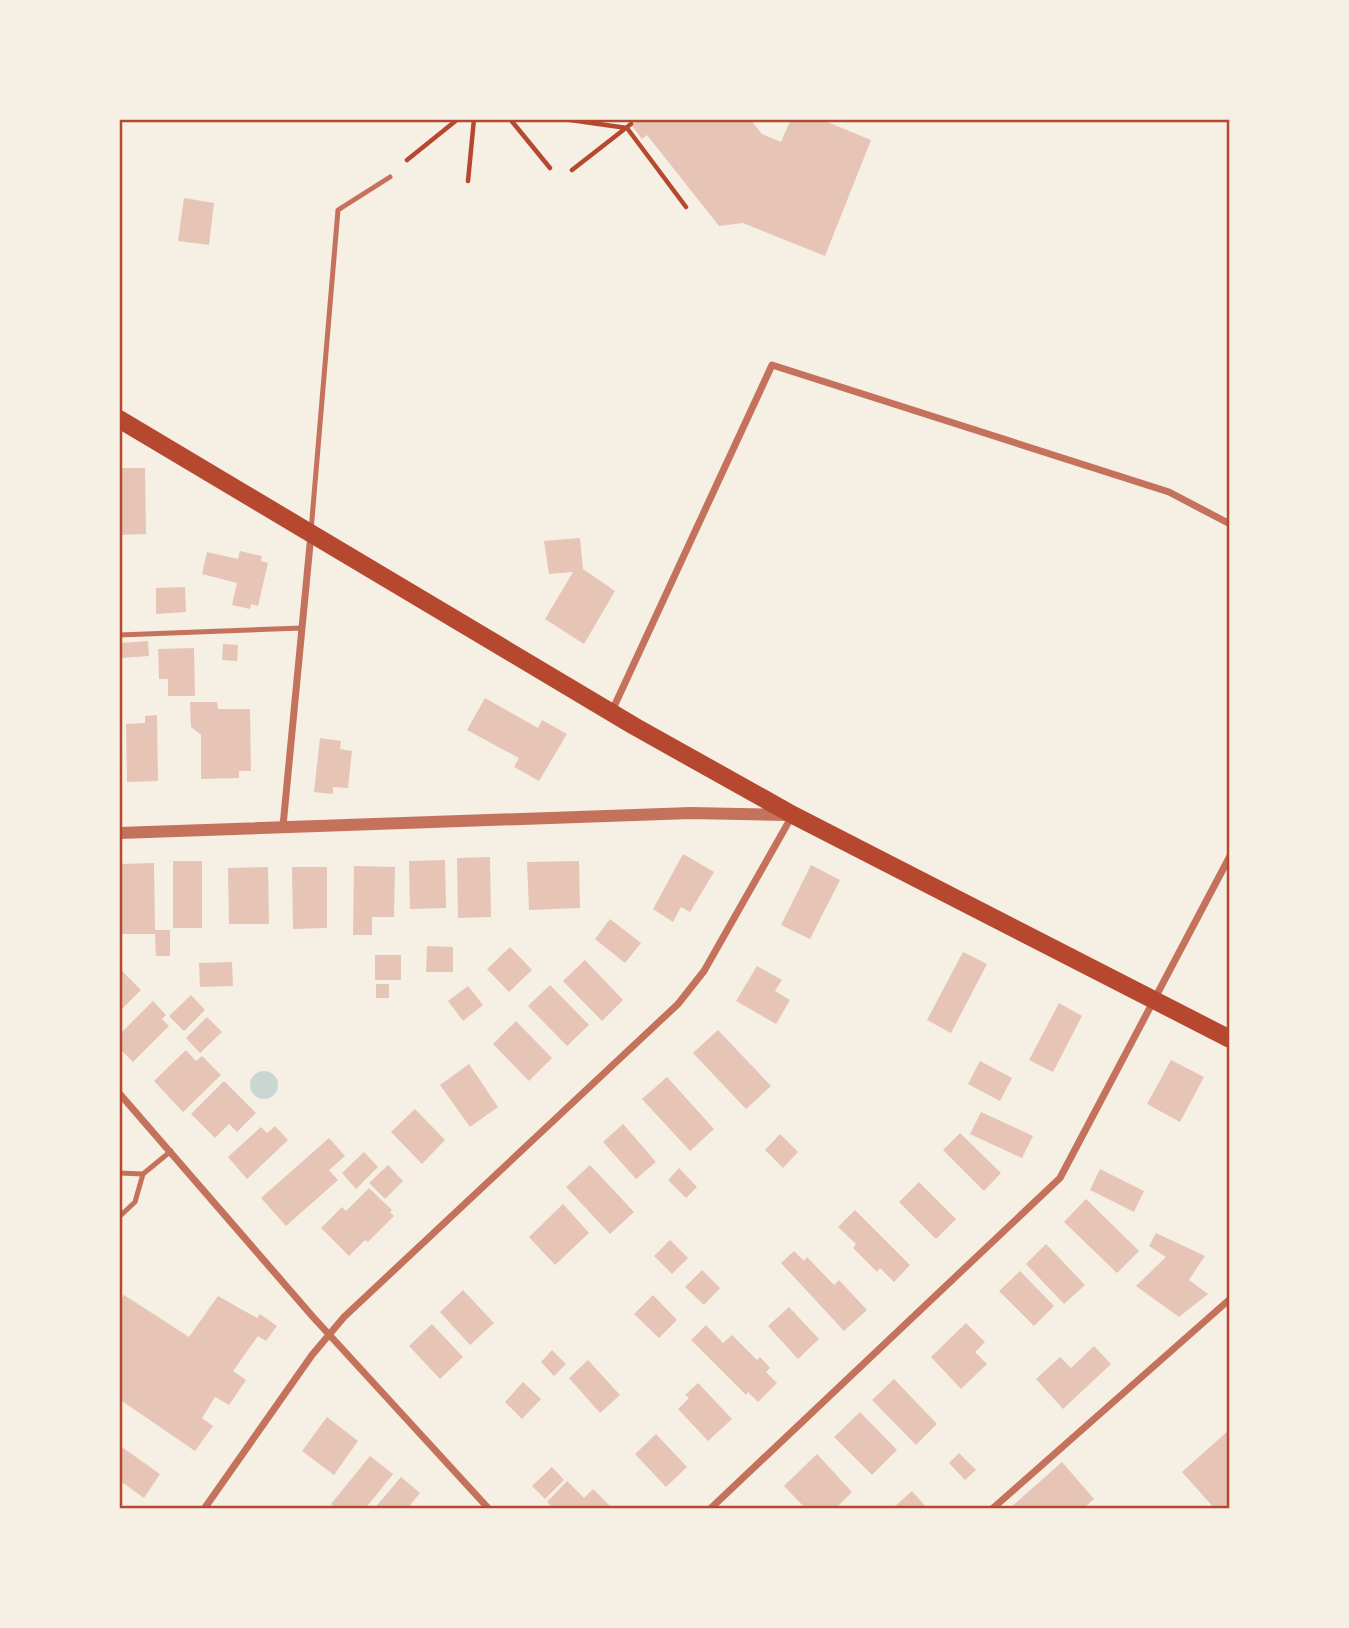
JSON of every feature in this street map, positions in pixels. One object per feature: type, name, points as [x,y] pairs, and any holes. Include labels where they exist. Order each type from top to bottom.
[{"type":"main road","points":[[119,419],[611,712],[793,815],[1230,1039]]},
{"type":"street","points":[[611,712],[772,365],[1169,492],[1230,524]]},
{"type":"street","points":[[119,432],[138,431]]},
{"type":"street","points":[[283,826],[311,534]]},
{"type":"street","points":[[119,833],[691,813],[793,815],[704,971],[678,1004],[329,1334],[204,1509]]},
{"type":"street","points":[[710,1509],[1060,1178],[1230,856]]},
{"type":"street","points":[[119,1094],[329,1334],[489,1509]]},
{"type":"street","points":[[992,1509],[1230,1299]]},
{"type":"lane","points":[[311,534],[338,211],[390,177]]},
{"type":"lane","points":[[119,635],[302,628]]},
{"type":"lane","points":[[119,1217],[135,1202],[143,1174],[171,1151]]},
{"type":"lane","points":[[119,1173],[143,1174]]},
{"type":"path","points":[[407,160],[458,119]]},
{"type":"path","points":[[468,181],[474,119]]},
{"type":"path","points":[[510,119],[550,168]]},
{"type":"path","points":[[565,119],[629,126],[686,207]]},
{"type":"path","points":[[572,170],[629,126]]},
{"type":"shaded area","points":[[264,1071],[274,1075],[278,1085],[274,1095],[264,1099],[254,1095],[250,1085],[254,1075]]},
{"type":"building","points":[[627,119],[750,119],[762,134],[781,142],[791,119],[820,119],[871,140],[825,256],[743,223],[719,226],[647,135],[642,139]]},
{"type":"building","points":[[184,198],[214,203],[209,245],[178,241]]},
{"type":"building","points":[[119,468],[145,468],[146,534],[119,535]]},
{"type":"building","points":[[580,538],[583,569],[615,591],[584,644],[545,619],[573,572],[549,574],[544,541]]},
{"type":"building","points":[[240,551],[262,556],[261,561],[268,563],[258,606],[251,604],[250,609],[232,605],[237,583],[202,574],[207,552],[238,559]]},
{"type":"building","points":[[185,587],[186,612],[156,614],[156,588]]},
{"type":"building","points":[[148,641],[149,656],[122,658],[121,643]]},
{"type":"building","points":[[223,644],[238,645],[237,661],[222,660]]},
{"type":"building","points":[[194,648],[195,696],[168,696],[168,679],[159,679],[158,649]]},
{"type":"building","points":[[485,698],[538,728],[542,720],[567,734],[539,781],[514,767],[519,758],[467,730]]},
{"type":"building","points":[[190,702],[217,702],[218,709],[250,709],[251,771],[239,771],[239,778],[201,779],[201,735],[191,727]]},
{"type":"building","points":[[157,715],[158,781],[127,782],[126,724],[145,723],[145,716]]},
{"type":"building","points":[[320,738],[341,741],[340,749],[352,751],[348,788],[333,787],[333,794],[314,792]]},
{"type":"building","points":[[683,854],[714,872],[690,912],[681,907],[673,922],[653,909]]},
{"type":"building","points":[[490,857],[491,917],[458,918],[457,858]]},
{"type":"building","points":[[445,860],[446,908],[410,909],[409,861]]},
{"type":"building","points":[[173,861],[202,861],[202,928],[173,928]]},
{"type":"building","points":[[579,861],[580,908],[529,910],[527,862]]},
{"type":"building","points":[[154,863],[155,930],[170,930],[170,956],[156,956],[155,934],[120,934],[119,864]]},
{"type":"building","points":[[811,865],[840,880],[810,939],[781,925]]},
{"type":"building","points":[[354,866],[395,867],[394,917],[372,917],[372,935],[353,935]]},
{"type":"building","points":[[268,867],[269,924],[229,924],[228,868]]},
{"type":"building","points":[[292,867],[327,867],[327,928],[293,929]]},
{"type":"building","points":[[610,919],[641,943],[625,963],[595,939]]},
{"type":"building","points":[[427,946],[453,947],[453,972],[426,972]]},
{"type":"building","points":[[510,947],[532,970],[509,992],[487,969]]},
{"type":"building","points":[[963,952],[987,964],[951,1033],[927,1020]]},
{"type":"building","points":[[375,955],[401,955],[401,980],[375,980]]},
{"type":"building","points":[[585,960],[623,1000],[602,1021],[563,981]]},
{"type":"building","points":[[232,962],[233,986],[200,987],[199,963]]},
{"type":"building","points":[[757,966],[782,980],[775,991],[790,1000],[776,1024],[736,1001]]},
{"type":"building","points":[[119,968],[141,990],[119,1012]]},
{"type":"building","points":[[376,984],[389,984],[389,998],[376,998]]},
{"type":"building","points":[[550,985],[589,1025],[567,1046],[528,1006]]},
{"type":"building","points":[[468,986],[483,1005],[463,1021],[448,1001]]},
{"type":"building","points":[[191,995],[205,1010],[184,1031],[169,1016]]},
{"type":"building","points":[[153,1001],[166,1015],[162,1019],[169,1026],[133,1062],[119,1048],[119,1035]]},
{"type":"building","points":[[1059,1003],[1082,1016],[1053,1072],[1029,1060]]},
{"type":"building","points":[[207,1017],[222,1032],[200,1053],[186,1038]]},
{"type":"building","points":[[516,1021],[552,1058],[529,1081],[493,1044]]},
{"type":"building","points":[[718,1030],[771,1086],[746,1109],[693,1053]]},
{"type":"building","points":[[186,1050],[196,1061],[202,1056],[221,1075],[183,1112],[154,1081]]},
{"type":"building","points":[[1171,1060],[1204,1077],[1180,1122],[1147,1104]]},
{"type":"building","points":[[980,1061],[1012,1078],[1000,1101],[968,1084]]},
{"type":"building","points":[[469,1064],[498,1107],[470,1127],[440,1085]]},
{"type":"building","points":[[667,1077],[714,1129],[690,1151],[642,1099]]},
{"type":"building","points":[[224,1081],[256,1113],[237,1132],[229,1124],[215,1138],[191,1114]]},
{"type":"building","points":[[415,1109],[445,1140],[422,1164],[391,1132]]},
{"type":"building","points":[[981,1112],[1033,1136],[1022,1158],[970,1134]]},
{"type":"building","points":[[623,1124],[656,1162],[636,1179],[603,1142]]},
{"type":"building","points":[[275,1126],[288,1140],[247,1179],[228,1157],[261,1127],[267,1133]]},
{"type":"building","points":[[960,1133],[1001,1173],[984,1191],[943,1150]]},
{"type":"building","points":[[780,1134],[798,1152],[783,1168],[765,1150]]},
{"type":"building","points":[[329,1138],[345,1156],[329,1170],[338,1180],[286,1226],[261,1198]]},
{"type":"building","points":[[364,1152],[378,1167],[356,1189],[342,1173]]},
{"type":"building","points":[[388,1165],[403,1181],[385,1199],[369,1183]]},
{"type":"building","points":[[590,1165],[634,1212],[610,1234],[566,1187]]},
{"type":"building","points":[[679,1168],[697,1187],[686,1198],[668,1180]]},
{"type":"building","points":[[1100,1169],[1144,1191],[1134,1212],[1090,1190]]},
{"type":"building","points":[[919,1182],[956,1219],[936,1239],[899,1202]]},
{"type":"building","points":[[369,1188],[392,1210],[390,1212],[394,1216],[368,1242],[365,1240],[349,1256],[321,1228],[342,1207],[346,1211]]},
{"type":"building","points":[[1086,1199],[1139,1251],[1117,1273],[1064,1222]]},
{"type":"building","points":[[563,1204],[589,1233],[555,1265],[529,1237]]},
{"type":"building","points":[[855,1210],[910,1265],[894,1282],[880,1268],[877,1272],[853,1248],[856,1244],[838,1227]]},
{"type":"building","points":[[1156,1233],[1205,1256],[1189,1280],[1208,1294],[1179,1317],[1136,1286],[1166,1257],[1149,1246]]},
{"type":"building","points":[[670,1240],[688,1258],[672,1274],[654,1256]]},
{"type":"building","points":[[1046,1244],[1085,1285],[1064,1304],[1026,1264]]},
{"type":"building","points":[[794,1251],[804,1261],[807,1257],[834,1285],[839,1280],[867,1310],[844,1331],[781,1263]]},
{"type":"building","points":[[702,1270],[720,1288],[704,1305],[685,1287]]},
{"type":"building","points":[[1020,1271],[1054,1306],[1034,1326],[999,1291]]},
{"type":"building","points":[[463,1290],[494,1323],[470,1345],[440,1312]]},
{"type":"building","points":[[124,1295],[189,1337],[218,1296],[257,1318],[260,1314],[277,1326],[266,1341],[258,1336],[233,1371],[246,1380],[229,1405],[215,1397],[202,1418],[213,1426],[195,1451],[119,1399],[119,1302]]},
{"type":"building","points":[[653,1295],[677,1320],[659,1338],[634,1314]]},
{"type":"building","points":[[789,1307],[819,1339],[798,1359],[768,1326]]},
{"type":"building","points":[[966,1323],[985,1342],[975,1352],[987,1364],[961,1389],[931,1357]]},
{"type":"building","points":[[432,1324],[463,1357],[440,1379],[409,1346]]},
{"type":"building","points":[[706,1325],[723,1343],[732,1335],[757,1360],[760,1357],[770,1368],[766,1372],[777,1383],[758,1402],[748,1392],[746,1395],[691,1340]]},
{"type":"building","points":[[1094,1346],[1111,1364],[1063,1409],[1036,1379],[1060,1357],[1071,1368]]},
{"type":"building","points":[[552,1350],[566,1364],[554,1376],[541,1362]]},
{"type":"building","points":[[588,1360],[620,1395],[600,1413],[569,1378]]},
{"type":"building","points":[[894,1379],[937,1424],[916,1445],[872,1400]]},
{"type":"building","points":[[523,1382],[541,1399],[522,1419],[505,1402]]},
{"type":"building","points":[[698,1383],[732,1419],[708,1441],[678,1409],[689,1398],[685,1395]]},
{"type":"building","points":[[860,1412],[897,1450],[872,1475],[834,1437]]},
{"type":"building","points":[[327,1417],[358,1441],[334,1475],[302,1451]]},
{"type":"building","points":[[1230,1429],[1230,1509],[1215,1509],[1182,1472]]},
{"type":"building","points":[[656,1434],[687,1467],[666,1487],[635,1454]]},
{"type":"building","points":[[119,1445],[160,1474],[144,1498],[119,1480]]},
{"type":"building","points":[[959,1453],[976,1470],[965,1480],[949,1463]]},
{"type":"building","points":[[817,1454],[852,1492],[835,1509],[806,1509],[784,1486]]},
{"type":"building","points":[[370,1456],[393,1474],[365,1509],[337,1509],[331,1504]]},
{"type":"building","points":[[1062,1462],[1094,1499],[1083,1509],[1009,1509]]},
{"type":"building","points":[[552,1467],[564,1480],[545,1499],[532,1486]]},
{"type":"building","points":[[401,1477],[420,1493],[407,1509],[374,1509]]},
{"type":"building","points":[[567,1481],[584,1498],[593,1489],[613,1509],[554,1509],[547,1502]]},
{"type":"building","points":[[912,1491],[928,1509],[892,1509]]}]
